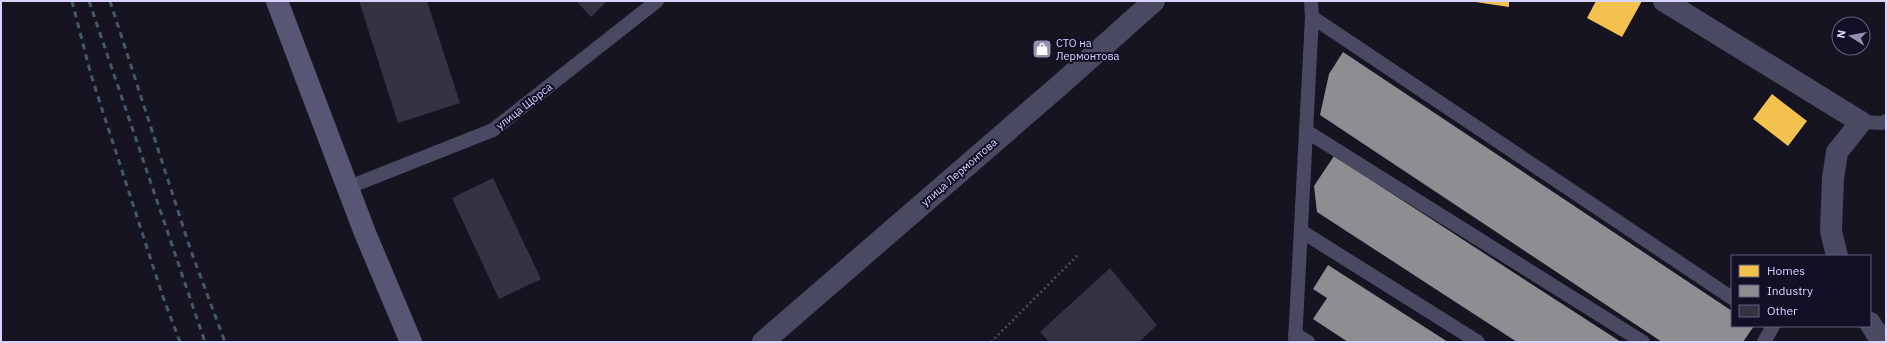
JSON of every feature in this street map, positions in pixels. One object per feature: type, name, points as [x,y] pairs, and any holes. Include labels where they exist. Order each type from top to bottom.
[{"type":"main road","points":[[277,1],[349,187],[365,233],[411,342]]},
{"type":"street","name":"улица Лермонтова","points":[[763,342],[1054,91],[1154,1]]},
{"type":"street","points":[[1664,1],[1861,122],[1837,152],[1833,178],[1831,231],[1837,255]]},
{"type":"street","points":[[1871,325],[1882,342]]},
{"type":"lane","name":"улица Щорса","points":[[349,187],[493,130],[657,1]]},
{"type":"lane","points":[[1308,342],[1295,338],[1312,17],[1311,1]]},
{"type":"lane","points":[[1312,17],[1731,297]]},
{"type":"lane","points":[[1861,122],[1886,122]]},
{"type":"lane","points":[[1306,131],[1643,342]]},
{"type":"lane","points":[[1301,231],[1478,342]]},
{"type":"lane","points":[[1764,342],[1772,327]]},
{"type":"path","points":[[990,342],[1079,254]]},
{"type":"building: Homes","points":[[1469,1],[1509,1],[1509,7]]},
{"type":"building: Homes","points":[[1596,1],[1642,1],[1622,37],[1587,18]]},
{"type":"building: Homes","points":[[1772,94],[1807,121],[1788,146],[1753,119]]},
{"type":"building: Industry","points":[[1343,52],[1731,310],[1731,327],[1753,327],[1743,342],[1662,342],[1320,115],[1329,74]]},
{"type":"building: Industry","points":[[1334,156],[1621,342],[1517,342],[1317,212],[1314,186]]},
{"type":"building: Industry","points":[[1328,265],[1448,342],[1348,342],[1313,319],[1327,298],[1313,289]]},
{"type":"building: Other","points":[[359,1],[427,1],[460,103],[398,123]]},
{"type":"building: Other","points":[[576,1],[607,1],[591,17]]},
{"type":"building: Other","points":[[493,178],[541,279],[499,299],[452,198]]},
{"type":"building: Other","points":[[1110,268],[1157,325],[1139,342],[1049,342],[1040,332]]},
{"type":"railway","points":[[72,1],[91,75],[163,297],[180,342]]},
{"type":"railway","points":[[89,1],[205,342]]},
{"type":"railway","points":[[110,1],[191,251],[225,342]]},
{"type":"place","name":"СТО на Лермонтова","points":[[1042,49]]}]
